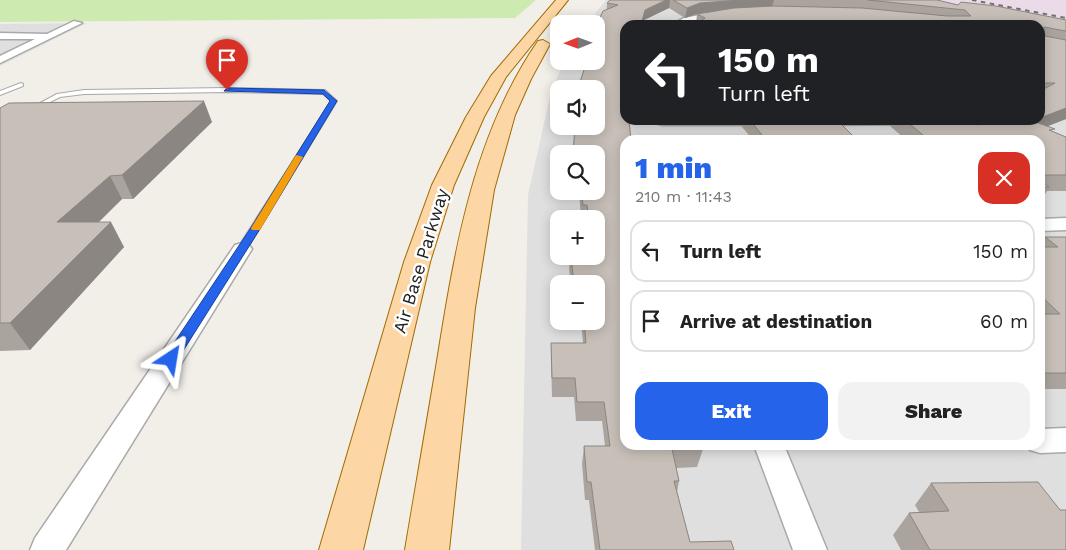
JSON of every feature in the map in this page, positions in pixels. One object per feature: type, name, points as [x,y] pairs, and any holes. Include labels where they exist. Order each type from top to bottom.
[{"type":"main road","name":"Air Base Parkway","points":[[341,550],[417,262],[443,185],[475,117],[499,76],[562,0]]},
{"type":"main road","points":[[427,550],[467,261],[483,184],[506,114],[522,77],[547,38],[577,0]]},
{"type":"street","points":[[690,20],[702,16],[733,13],[716,6]]},
{"type":"street","points":[[0,60],[77,24]]},
{"type":"street","points":[[0,36],[52,36]]},
{"type":"street","points":[[1045,225],[1066,224]]},
{"type":"street","points":[[47,550],[242,249]]},
{"type":"street","points":[[1045,440],[1066,440]]},
{"type":"street","points":[[771,450],[810,550]]},
{"type":"lane","points":[[0,93],[21,85]]},
{"type":"lane","points":[[25,113],[59,95],[84,92],[227,90],[324,92],[334,101],[242,249]]},
{"type":"shaded area","points":[[606,0],[926,0],[1026,20],[620,20],[620,125],[1045,125],[1045,24],[1066,28],[1066,550],[521,550],[528,195],[550,97],[550,135],[605,135],[605,80],[556,80],[561,70],[605,70],[605,15],[594,15]]},
{"type":"shaded area","points":[[926,0],[1066,0],[1066,28],[1045,24],[1045,20],[1026,20]]},
{"type":"shaded area","points":[[87,23],[0,66],[0,24]]},
{"type":"green space","points":[[0,0],[536,0],[515,18],[0,22]]},
{"type":"building","points":[[610,0],[666,0],[645,10],[642,20],[620,20],[620,125],[630,125],[630,135],[620,135],[620,450],[672,450],[679,481],[674,481],[690,542],[731,541],[734,550],[600,550],[591,482],[587,482],[584,446],[610,446],[604,402],[577,402],[575,378],[552,378],[551,343],[586,343],[585,330],[605,330],[605,275],[573,275],[572,265],[605,265],[605,210],[588,210],[587,205],[583,205],[582,200],[605,200],[605,145],[574,145],[574,135],[605,135],[605,80],[581,80],[584,70],[605,70],[605,15],[601,15],[603,11],[618,5],[607,3]]},
{"type":"building","points":[[673,0],[741,0],[700,3],[687,8]]},
{"type":"building","points":[[868,0],[937,0],[958,5],[961,2],[996,6],[1066,20],[1066,31],[1045,27],[1045,20],[702,20],[705,18],[697,14],[734,8],[774,6],[862,8],[947,16],[971,16],[965,10]]},
{"type":"building","points":[[1045,36],[1066,40],[1066,108],[1045,116],[1045,88],[1055,83],[1045,83]]},
{"type":"building","points":[[204,101],[122,175],[110,176],[57,222],[111,222],[10,323],[0,323],[0,108],[9,103]]},
{"type":"building","points":[[754,125],[842,125],[852,135],[762,135]]},
{"type":"building","points":[[911,125],[1044,125],[1055,129],[1049,130],[1066,137],[1066,175],[1045,175],[1045,135],[923,135]]},
{"type":"building","points":[[1045,237],[1066,237],[1066,373],[1045,373],[1045,314],[1060,314],[1045,300],[1045,247],[1058,247]]},
{"type":"building","points":[[1038,482],[1060,510],[1066,510],[1066,550],[930,550],[909,513],[949,511],[931,483]]},
{"type":"railway","points":[[972,0],[1066,18]]},
{"type":"slow traffic","points":[[256,228],[299,157]]},
{"type":"route","points":[[171,359],[255,229],[334,101],[324,92],[227,90]]}]
